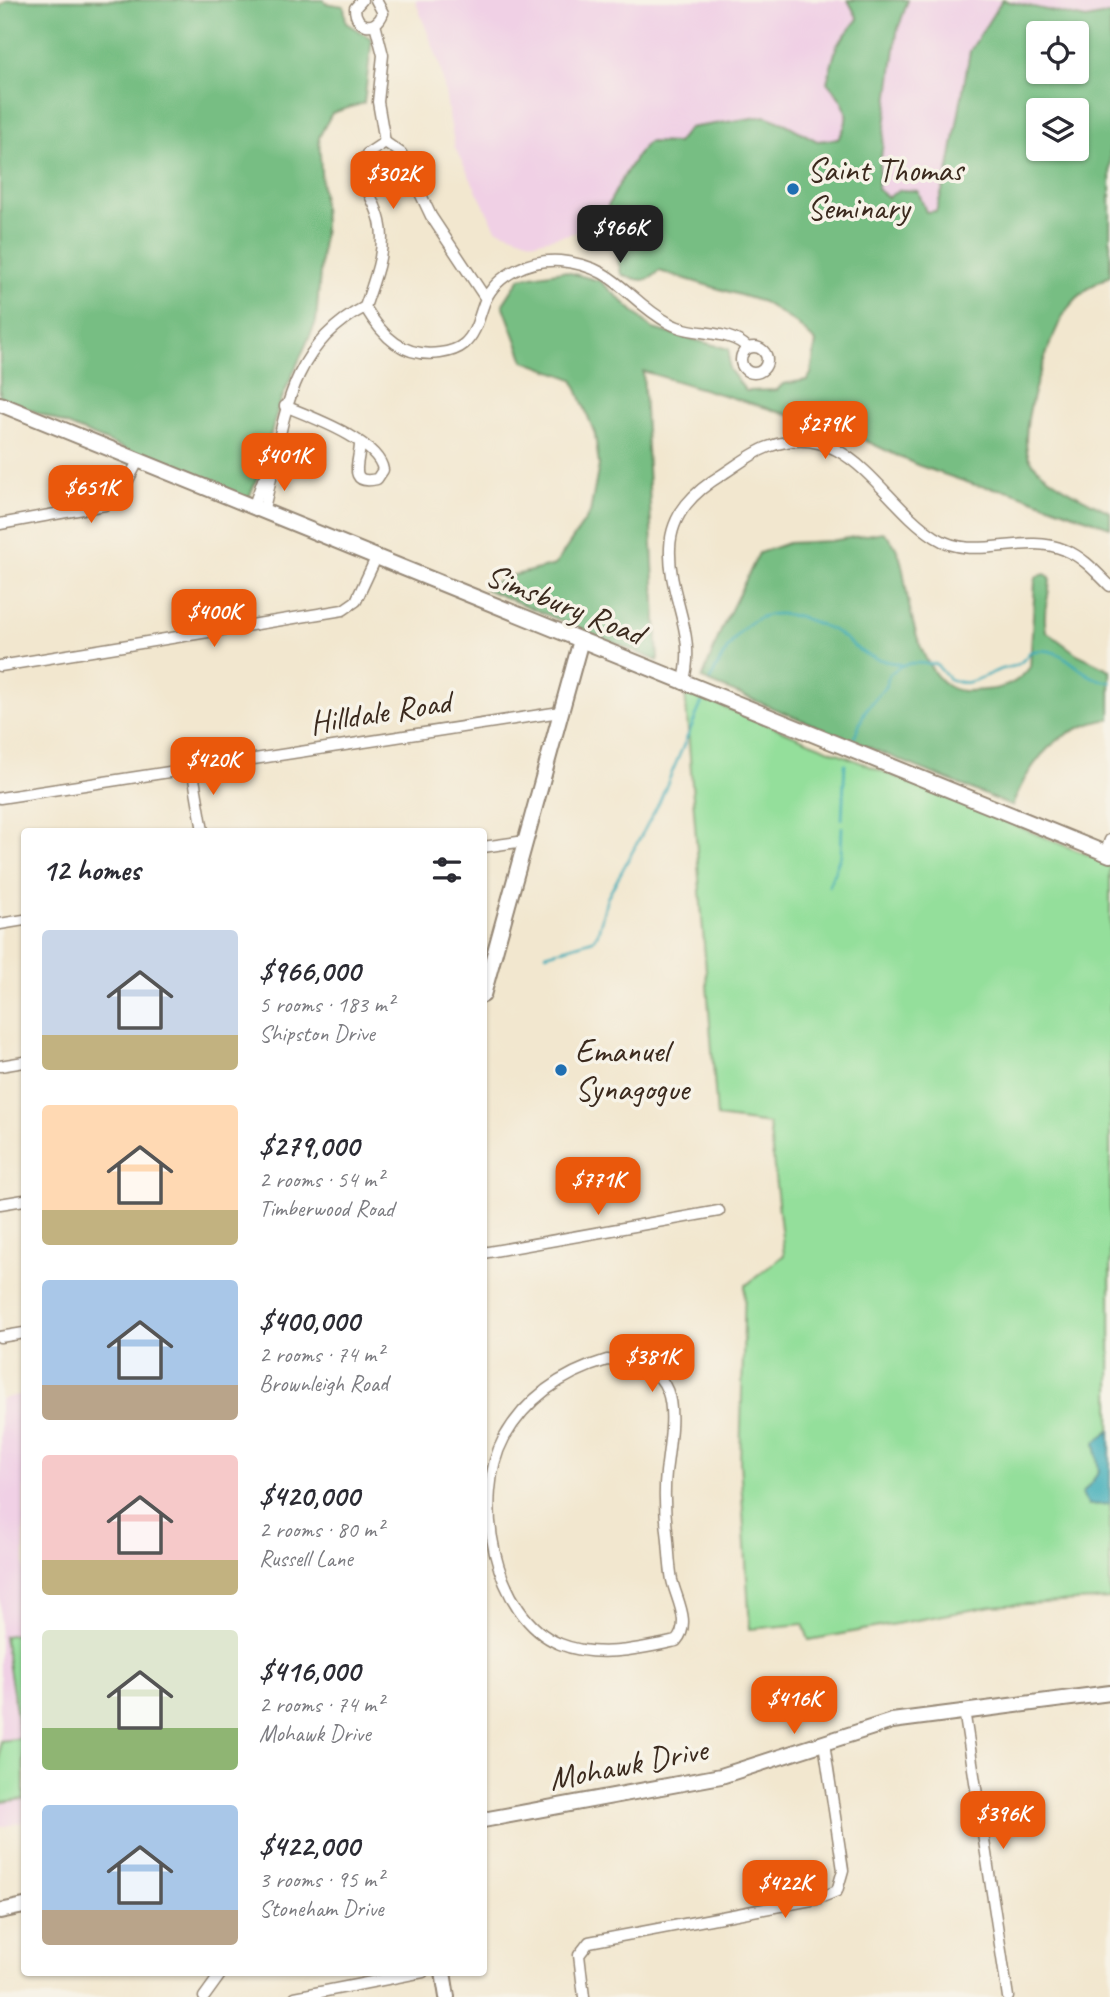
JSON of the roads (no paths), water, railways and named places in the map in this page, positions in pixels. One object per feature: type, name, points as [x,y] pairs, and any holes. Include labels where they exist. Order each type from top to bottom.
[{"type":"main road","name":"Simsbury Road","points":[[0,404],[683,684],[1108,849]]},
{"type":"main road","points":[[487,977],[581,640]]},
{"type":"main road","name":"Mohawk Drive","points":[[487,1819],[720,1776],[892,1721],[1110,1694]]},
{"type":"main road","points":[[0,1911],[21,1907]]},
{"type":"main road","points":[[444,1976],[447,1997]]},
{"type":"street","points":[[362,0],[355,8],[355,17],[366,26],[375,24],[383,13],[376,0]]},
{"type":"street","points":[[375,24],[380,33],[383,55],[377,102],[385,142],[401,153],[430,216],[486,299]]},
{"type":"street","points":[[385,142],[367,154],[362,169],[363,184],[380,222],[382,245],[365,307],[377,327],[394,345],[410,353],[428,355],[448,352],[464,344],[479,321],[486,299],[503,278],[527,264],[560,261],[598,270],[623,285],[665,321],[681,330],[736,339],[748,348]]},
{"type":"street","points":[[258,510],[271,482],[270,472],[285,406],[302,367],[324,337],[343,318],[365,307]]},
{"type":"street","points":[[285,406],[340,429],[360,444]]},
{"type":"street","points":[[683,684],[689,645],[670,558],[677,519],[689,500],[708,483],[762,450],[784,443],[820,444],[842,451],[936,538],[957,546],[982,549],[1017,543],[1049,545],[1085,561],[1110,586]]},
{"type":"street","points":[[0,524],[105,506],[121,494],[138,461]]},
{"type":"street","points":[[0,666],[344,610],[356,601],[376,558]]},
{"type":"street","name":"Hilldale Road","points":[[0,798],[560,712]]},
{"type":"street","points":[[192,767],[202,828]]},
{"type":"street","points":[[487,846],[525,841]]},
{"type":"street","points":[[0,924],[21,920]]},
{"type":"street","points":[[0,1066],[21,1062]]},
{"type":"street","points":[[0,1204],[21,1200]]},
{"type":"street","points":[[487,1252],[719,1211]]},
{"type":"street","points":[[0,1337],[21,1334]]},
{"type":"street","points":[[607,1360],[626,1360],[646,1366],[659,1376],[669,1392],[673,1410],[666,1476],[672,1580],[682,1615],[681,1635],[676,1641],[616,1651],[585,1651],[560,1644],[540,1633],[515,1606],[502,1581],[488,1542],[494,1465],[503,1440],[534,1397],[564,1376],[607,1360]]},
{"type":"street","points":[[964,1710],[1007,1997]]},
{"type":"street","points":[[584,1997],[579,1955],[589,1942],[827,1897],[837,1891],[844,1870],[824,1743]]},
{"type":"street","points":[[204,1997],[219,1976]]},
{"type":"street","points":[[295,1997],[403,1976]]},
{"type":"water","points":[[1110,1431],[1110,1504],[1089,1505],[1082,1494],[1099,1472],[1095,1442]]},
{"type":"waterway","points":[[710,680],[744,628],[757,619],[771,615],[788,615],[808,620],[837,633],[867,655],[903,665]]},
{"type":"waterway","points":[[854,738],[865,711],[886,686],[889,675],[900,666],[912,663],[936,664],[949,679],[966,682],[1016,665],[1030,652],[1043,650],[1054,652],[1089,675],[1110,682]]},
{"type":"waterway","points":[[546,954],[593,940],[598,933],[607,898],[659,803],[702,702]]},
{"type":"waterway","points":[[842,819],[845,764]]},
{"type":"waterway","points":[[829,886],[841,854],[842,827]]},
{"type":"place","name":"Saint Thomas Seminary","points":[[793,189]]},
{"type":"place","name":"Emanuel Synagogue","points":[[561,1070]]}]
